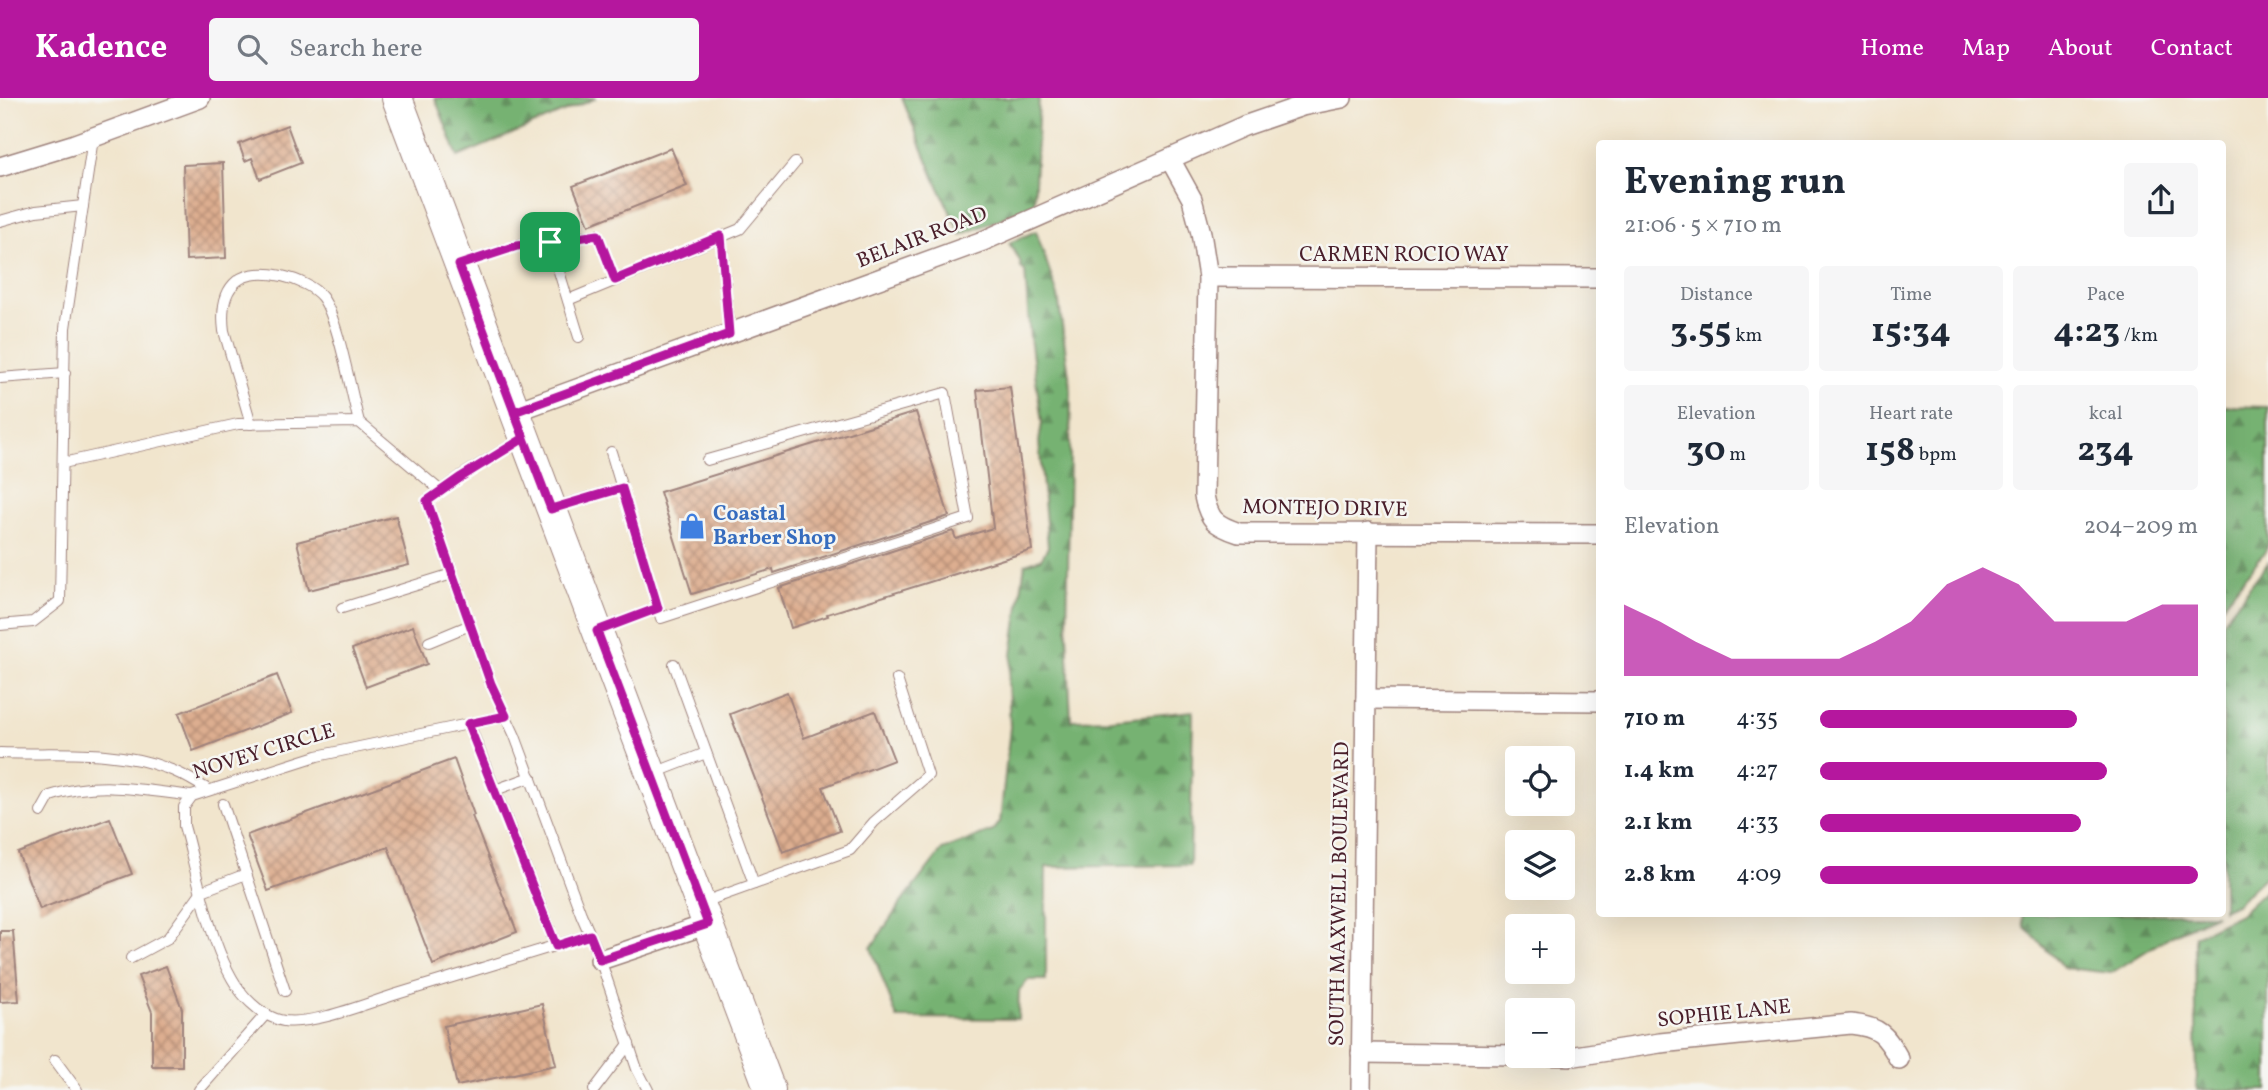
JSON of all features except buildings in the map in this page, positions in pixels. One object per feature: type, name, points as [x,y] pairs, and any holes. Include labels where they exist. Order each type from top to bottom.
[{"type":"main road","points":[[397,98],[771,1090]]},
{"type":"street","points":[[0,167],[200,98]]},
{"type":"street","name":"BELAIR ROAD","points":[[519,425],[729,334],[983,241],[1244,126],[1302,106],[1342,98]]},
{"type":"street","name":"MONTEJO DRIVE","points":[[1170,159],[1192,199],[1208,277],[1204,496],[1208,513],[1220,526],[1239,533],[1596,534]]},
{"type":"street","name":"CARMEN ROCIO WAY","points":[[1208,277],[1596,278]]},
{"type":"street","name":"SOUTH MAXWELL BOULEVARD","points":[[1361,1090],[1368,532]]},
{"type":"street","points":[[1366,699],[1596,701]]},
{"type":"street","points":[[600,960],[704,914]]},
{"type":"street","name":"SOPHIE LANE","points":[[1575,1056],[1660,1043],[1851,1024],[1865,1025],[1887,1037],[1899,1059]]},
{"type":"street","points":[[1361,1053],[1505,1055]]},
{"type":"lane","points":[[0,625],[33,622],[60,601],[65,327],[93,137]]},
{"type":"lane","points":[[568,300],[740,229],[795,163]]},
{"type":"lane","points":[[0,221],[36,211],[83,205]]},
{"type":"lane","points":[[459,265],[517,246],[598,235],[615,280]]},
{"type":"lane","points":[[721,236],[729,334]]},
{"type":"lane","points":[[550,242],[579,337]]},
{"type":"lane","points":[[251,424],[224,331],[222,317],[225,299],[238,280],[255,275],[281,275],[303,282],[322,296],[332,317],[359,422],[441,491]]},
{"type":"lane","points":[[0,378],[65,373]]},
{"type":"lane","points":[[611,452],[661,618],[968,518],[946,393],[706,460]]},
{"type":"lane","points":[[63,463],[238,424],[359,422]]},
{"type":"lane","points":[[519,425],[427,501],[491,684],[531,777],[600,960],[637,1069],[648,1090]]},
{"type":"lane","points":[[551,509],[622,488]]},
{"type":"lane","points":[[342,608],[452,574]]},
{"type":"lane","points":[[597,631],[658,608]]},
{"type":"lane","points":[[429,642],[470,625]]},
{"type":"lane","points":[[674,664],[754,884]]},
{"type":"lane","points":[[704,914],[754,884],[850,850],[874,822],[928,775],[897,679]]},
{"type":"lane","name":"NOVEY CIRCLE","points":[[266,1014],[250,1003],[233,979],[216,946],[184,826],[184,807],[192,796],[317,756],[506,716]]},
{"type":"lane","points":[[468,724],[556,946]]},
{"type":"lane","points":[[0,753],[138,759],[165,767],[209,790]]},
{"type":"lane","points":[[651,774],[706,753]]},
{"type":"lane","points":[[495,790],[531,777]]},
{"type":"lane","points":[[41,812],[50,796],[67,790],[98,786],[192,796]]},
{"type":"lane","points":[[223,804],[285,991]]},
{"type":"lane","points":[[131,958],[168,939],[202,891],[246,874]]},
{"type":"lane","points":[[199,1090],[266,1014],[284,1021],[311,1019],[353,1009],[590,935]]},
{"type":"lane","points":[[594,1090],[629,1044]]},
{"type":"lane","points":[[55,1060],[77,1090]]},
{"type":"green space","points":[[435,98],[596,98],[458,157]]},
{"type":"green space","points":[[902,98],[1039,98],[1034,205],[961,235]]},
{"type":"green space","points":[[1036,231],[1058,296],[1071,390],[1067,633],[1071,720],[1193,711],[1190,865],[1046,867],[1046,980],[1028,980],[1019,991],[1018,1019],[897,1018],[871,948],[901,903],[942,850],[993,831],[1000,822],[1010,727],[1008,682],[1025,564],[1041,559],[1048,547],[1039,442],[1042,422],[1030,338],[1025,271],[1009,243]]},
{"type":"green space","points":[[2226,406],[2268,407],[2266,550],[2226,601]]},
{"type":"green space","points":[[2268,563],[2268,874],[2236,904],[2226,909],[2226,617]]},
{"type":"green space","points":[[2268,888],[2268,1090],[2197,1090],[2195,936],[2240,914]]},
{"type":"green space","points":[[2022,917],[2210,917],[2172,935],[2111,973],[2064,968],[2024,926]]},
{"type":"place","name":"Coastal Barber Shop","points":[[692,526]]},
{"type":"route","points":[[550,242],[517,246],[459,265],[486,338],[514,412],[524,438],[461,477],[427,501],[491,684],[506,716],[468,724],[556,946],[590,935],[600,960],[708,924],[597,631],[658,608],[622,488],[551,509],[514,412],[729,334],[721,236],[615,280],[598,235],[550,242]]}]
